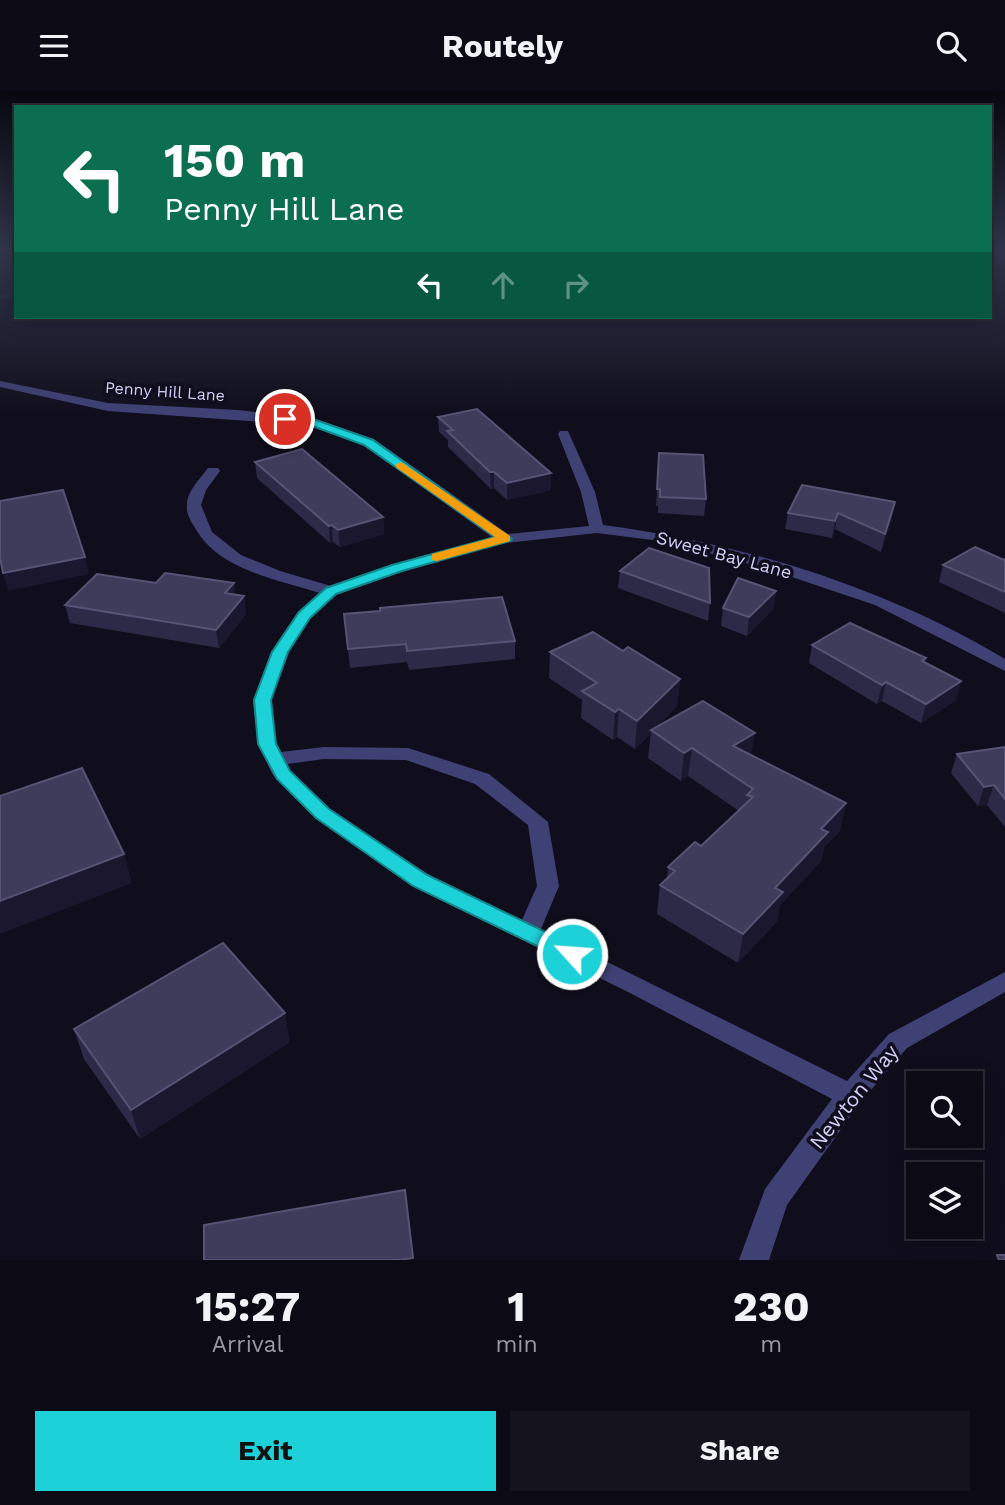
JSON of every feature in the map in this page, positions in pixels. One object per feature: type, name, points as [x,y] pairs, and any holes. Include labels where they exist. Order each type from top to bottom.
[{"type":"street","name":"Penny Hill Lane","points":[[0,384],[108,407],[309,421],[369,442],[505,539]]},
{"type":"street","points":[[0,394],[33,390]]},
{"type":"street","points":[[564,434],[588,492],[597,529]]},
{"type":"street","points":[[213,471],[193,505],[198,522],[209,541],[240,562],[331,591]]},
{"type":"street","name":"Sweet Bay Lane","points":[[850,1096],[638,986],[420,880],[398,866],[322,813],[283,775],[267,744],[262,700],[280,652],[304,615],[331,591],[397,568],[505,539],[597,529],[669,538],[804,576],[881,602],[972,646],[1005,666]]},
{"type":"street","points":[[275,759],[324,753],[408,754],[482,779],[538,822],[548,886],[527,932]]},
{"type":"street","name":"Newton Way","points":[[754,1260],[775,1198],[850,1096],[898,1041],[1005,981]]},
{"type":"building","points":[[477,409],[551,473],[507,483],[494,472],[490,472],[447,431],[453,430],[438,417]]},
{"type":"building","points":[[302,449],[383,517],[338,530],[332,525],[329,526],[255,462]]},
{"type":"building","points":[[659,453],[703,455],[706,499],[660,497],[660,489],[657,489]]},
{"type":"building","points":[[802,485],[895,502],[885,534],[838,513],[835,521],[788,513]]},
{"type":"building","points":[[63,490],[85,557],[3,573],[0,558],[0,501]]},
{"type":"building","points":[[975,547],[1005,559],[1005,592],[943,565]]},
{"type":"building","points":[[649,548],[709,568],[710,603],[620,571]]},
{"type":"building","points":[[165,573],[234,583],[225,593],[244,596],[216,630],[65,605],[97,574],[156,583]]},
{"type":"building","points":[[738,578],[776,591],[749,617],[723,608]]},
{"type":"building","points":[[502,597],[515,641],[407,651],[406,644],[348,649],[344,614],[380,611],[380,608]]},
{"type":"building","points":[[850,623],[926,658],[922,661],[961,681],[926,704],[886,682],[882,685],[812,645]]},
{"type":"building","points":[[593,632],[623,651],[628,647],[680,679],[637,721],[619,709],[615,712],[582,691],[597,683],[550,652]]},
{"type":"building","points":[[703,701],[755,733],[733,746],[846,803],[821,829],[828,832],[775,888],[783,892],[743,934],[660,885],[675,871],[668,867],[695,842],[701,846],[753,797],[747,795],[753,789],[692,748],[684,753],[651,730]]},
{"type":"building","points":[[1005,747],[1005,799],[994,785],[984,787],[957,754]]},
{"type":"building","points":[[82,768],[124,854],[0,901],[0,796]]},
{"type":"building","points":[[223,943],[285,1013],[131,1110],[74,1029]]},
{"type":"building","points":[[405,1190],[413,1258],[204,1260],[204,1225]]},
{"type":"building","points":[[997,1255],[1005,1255],[1005,1260],[999,1260]]},
{"type":"slow traffic","points":[[401,465],[505,539],[437,557]]},
{"type":"route","points":[[285,419],[309,421],[369,442],[505,539],[397,568],[331,591],[304,615],[280,652],[262,700],[267,744],[283,775],[322,813],[420,880],[572,954]]}]
